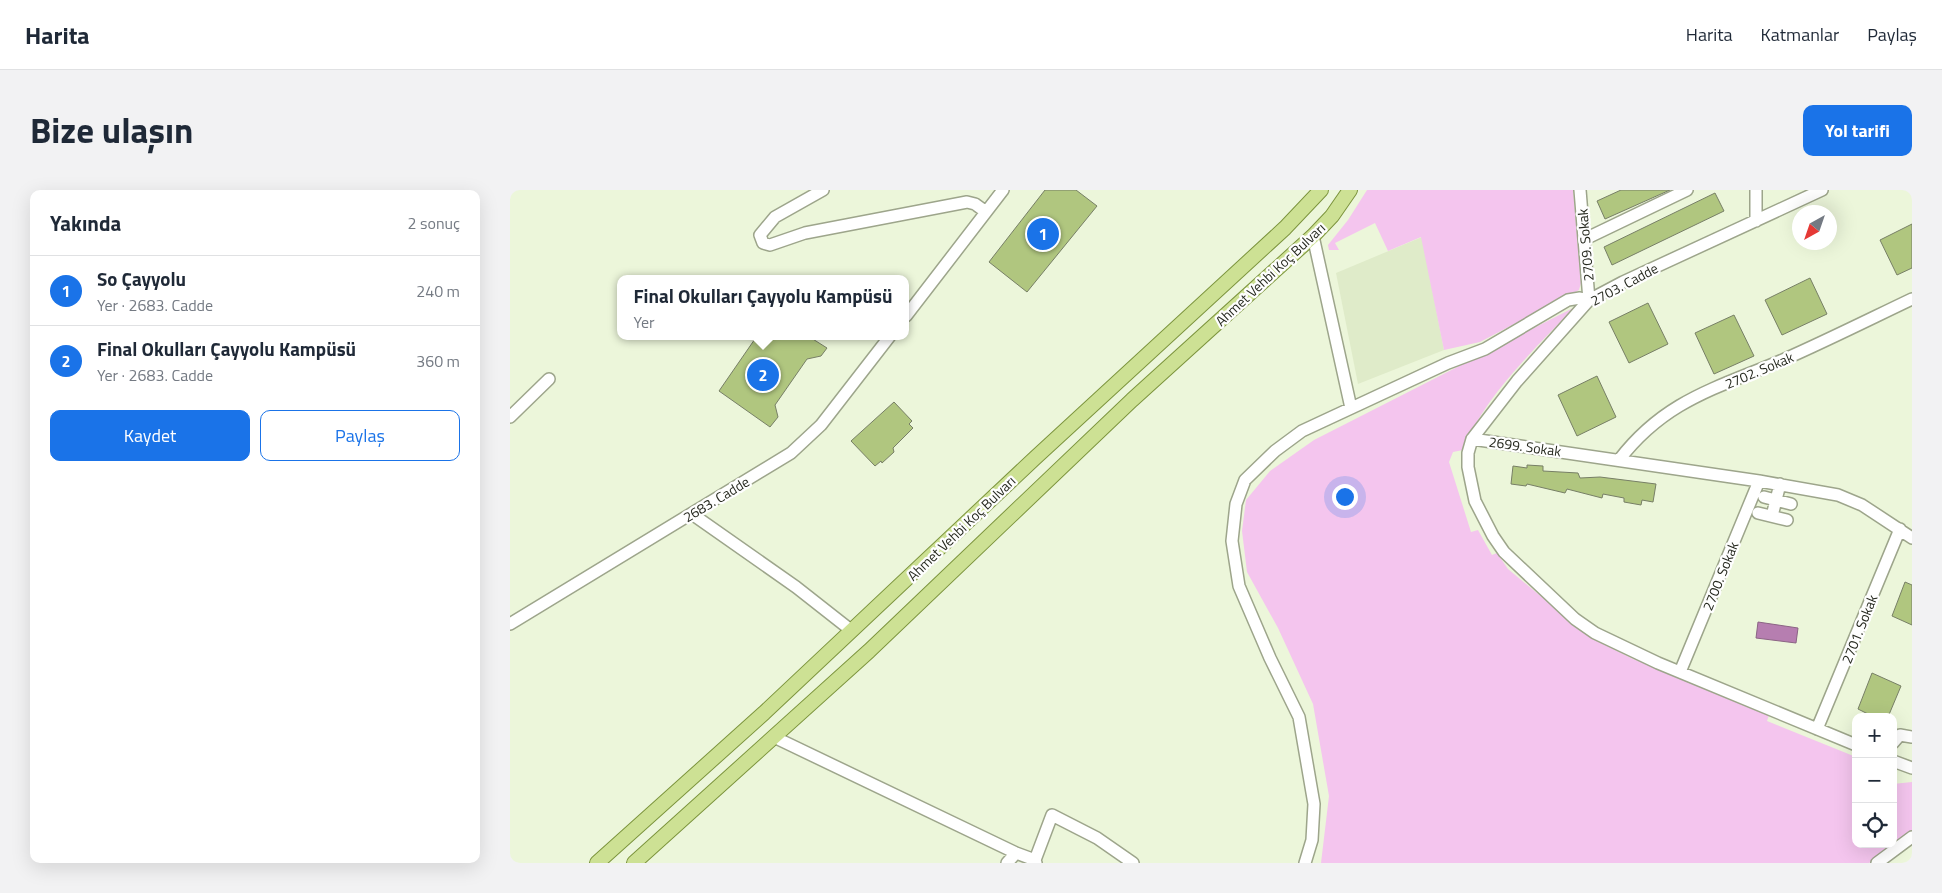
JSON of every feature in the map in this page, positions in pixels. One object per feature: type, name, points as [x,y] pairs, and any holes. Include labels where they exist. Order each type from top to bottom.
[{"type":"main road","name":"Ahmet Vehbi Koç Bulvarı","points":[[597,863],[852,631],[1028,464],[1285,228],[1320,190]]},
{"type":"main road","name":"Ahmet Vehbi Koç Bulvarı","points":[[634,863],[869,651],[1132,400],[1313,236],[1332,216],[1350,190]]},
{"type":"street","points":[[823,190],[775,217],[761,232],[760,238],[762,243],[770,245],[805,233],[967,202],[975,204],[986,212]]},
{"type":"street","points":[[909,312],[1003,190]]},
{"type":"street","points":[[1585,239],[1687,190]]},
{"type":"street","points":[[1756,190],[1756,221]]},
{"type":"street","name":"2703. Cadde","points":[[1472,438],[1517,381],[1589,300],[1822,190]]},
{"type":"street","name":"2709. Sokak","points":[[1583,192],[1589,300]]},
{"type":"street","points":[[1313,236],[1351,408]]},
{"type":"street","points":[[1305,863],[1312,840],[1314,804],[1299,718],[1270,658],[1239,586],[1232,541],[1236,504],[1246,480],[1275,451],[1302,431],[1448,363],[1485,348],[1568,300],[1580,298],[1589,300]]},
{"type":"street","name":"2702. Sokak","points":[[1620,460],[1643,432],[1662,416],[1687,401],[1786,358],[1912,299]]},
{"type":"street","name":"2683. Cadde","points":[[510,624],[778,462],[806,441],[887,340]]},
{"type":"street","points":[[510,417],[549,379]]},
{"type":"street","name":"2699. Sokak","points":[[1852,743],[1616,644],[1574,619],[1504,552],[1493,536],[1475,501],[1468,467],[1468,453],[1472,438],[1759,480],[1850,499],[1912,538]]},
{"type":"street","name":"2700. Sokak","points":[[1680,672],[1759,480]]},
{"type":"street","points":[[1772,516],[1770,499],[1780,484]]},
{"type":"street","points":[[1770,499],[1791,504]]},
{"type":"street","points":[[1758,513],[1787,520]]},
{"type":"street","points":[[692,514],[796,587],[852,631]]},
{"type":"street","name":"2701. Sokak","points":[[1817,729],[1900,529]]},
{"type":"street","points":[[1897,739],[1900,736],[1912,737]]},
{"type":"street","points":[[774,737],[1036,862],[1052,815],[1097,838],[1133,863]]},
{"type":"street","points":[[1897,762],[1912,768]]},
{"type":"street","points":[[1877,863],[1912,836]]},
{"type":"street","points":[[1007,863],[1016,853]]},
{"type":"shaded area","points":[[1367,190],[1573,190],[1581,283],[1579,290],[1480,342],[1444,350],[1421,237],[1388,251],[1375,223],[1335,243],[1339,250],[1329,250],[1328,245],[1348,220]]},
{"type":"shaded area","points":[[1422,237],[1444,350],[1358,384],[1336,273]]},
{"type":"shaded area","points":[[1575,307],[1497,392],[1483,411],[1463,450],[1453,452],[1449,462],[1471,532],[1478,530],[1492,555],[1497,553],[1508,569],[1591,638],[1633,659],[1770,712],[1767,721],[1852,755],[1852,848],[1889,848],[1869,863],[1321,863],[1329,796],[1313,704],[1278,628],[1247,572],[1242,531],[1246,500],[1270,471],[1314,440]]},
{"type":"shaded area","points":[[1758,622],[1798,628],[1796,643],[1756,638]]},
{"type":"shaded area","points":[[1912,782],[1912,831],[1897,842],[1897,784]]},
{"type":"building","points":[[1045,190],[1076,190],[1097,206],[1027,292],[989,262]]},
{"type":"building","points":[[1621,190],[1670,190],[1605,219],[1597,201]]},
{"type":"building","points":[[1715,193],[1724,211],[1612,265],[1604,247]]},
{"type":"building","points":[[1912,224],[1912,268],[1897,275],[1880,240]]},
{"type":"building","points":[[1810,278],[1827,314],[1782,335],[1765,300]]},
{"type":"building","points":[[1648,303],[1668,344],[1629,363],[1609,322]]},
{"type":"building","points":[[1734,315],[1754,356],[1714,374],[1695,333]]},
{"type":"building","points":[[754,340],[814,340],[827,348],[821,356],[807,359],[775,405],[778,417],[770,427],[719,391]]},
{"type":"building","points":[[1597,376],[1616,417],[1577,436],[1558,395]]},
{"type":"building","points":[[894,402],[912,421],[909,424],[913,428],[893,448],[894,452],[882,463],[881,461],[875,466],[851,441]]},
{"type":"building","points":[[1527,465],[1543,466],[1543,471],[1578,473],[1580,478],[1600,477],[1656,484],[1653,502],[1642,500],[1641,505],[1624,502],[1624,498],[1603,494],[1602,498],[1567,489],[1565,493],[1527,484],[1526,486],[1511,484],[1513,466],[1527,468]]},
{"type":"building","points":[[1905,582],[1912,585],[1912,625],[1892,616]]},
{"type":"building","points":[[1872,673],[1901,686],[1890,713],[1866,713],[1858,709]]},
{"type":"place","name":"So Çayyolu","points":[[1043,234]]},
{"type":"place","name":"Final Okulları Çayyolu Kampüsü","points":[[763,375]]}]
